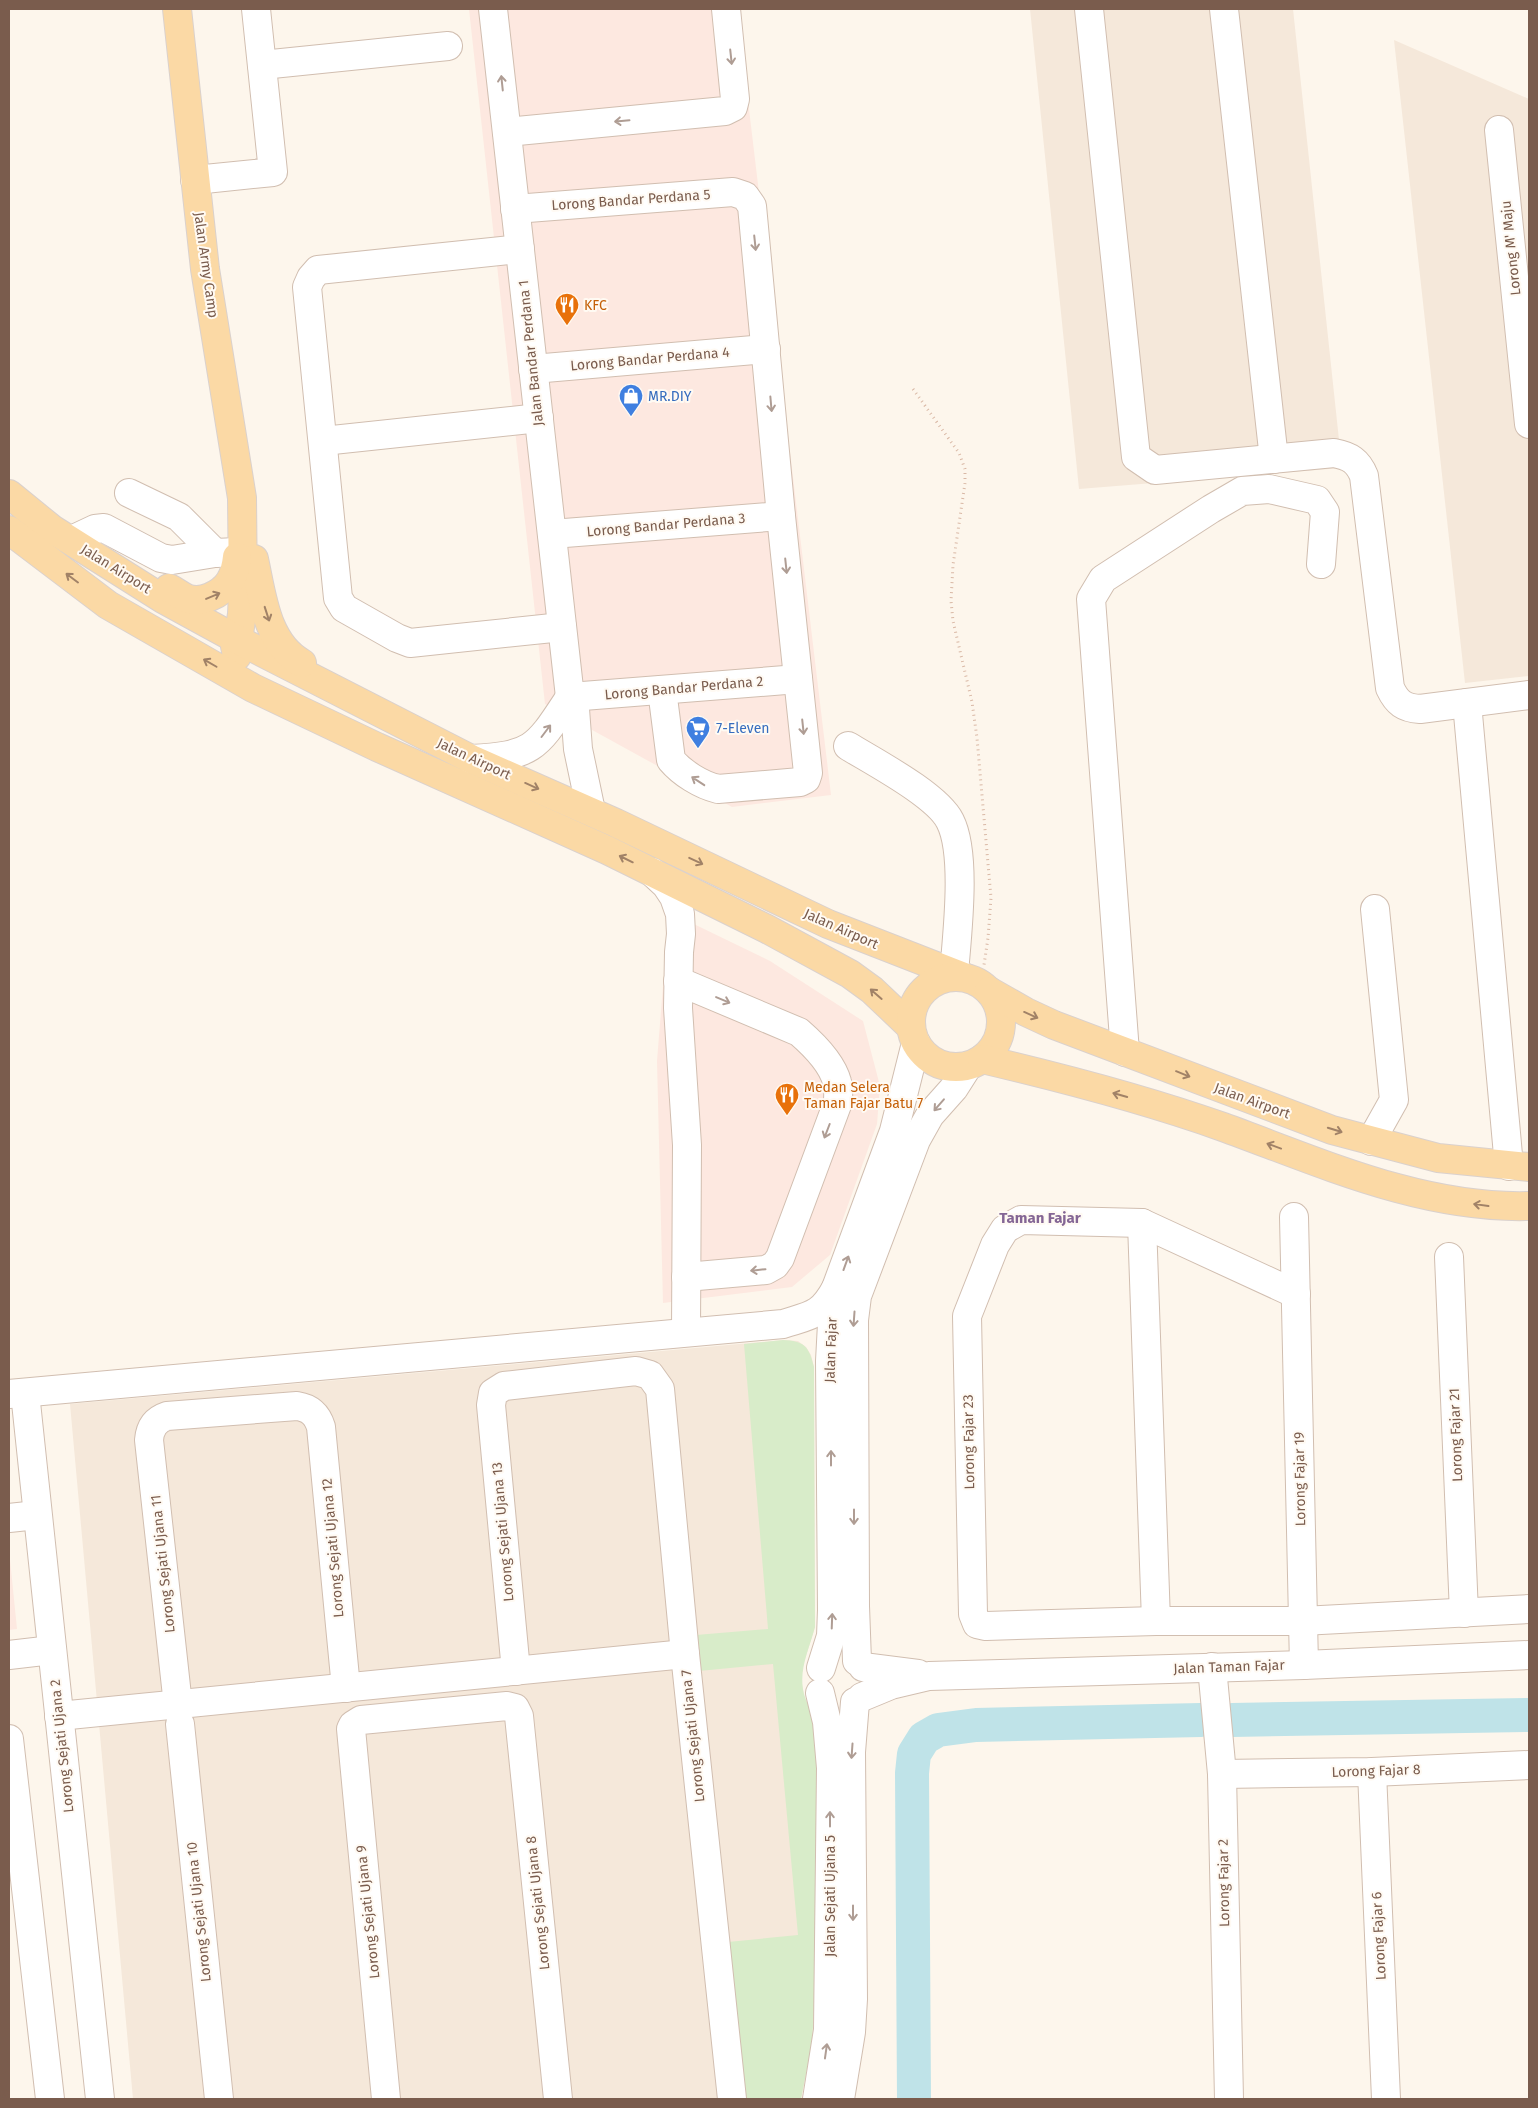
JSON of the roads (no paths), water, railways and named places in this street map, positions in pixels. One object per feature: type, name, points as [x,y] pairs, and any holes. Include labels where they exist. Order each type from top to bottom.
[{"type":"main road","name":"Jalan Army Camp","points":[[176,9],[205,269],[242,509]]},
{"type":"main road","name":"Jalan Airport","points":[[9,494],[52,529],[163,599],[238,640],[471,759],[591,811],[828,924],[971,981],[1026,1012],[1125,1052],[1332,1130],[1438,1158],[1519,1167]]},
{"type":"main road","points":[[30,511],[188,598],[195,600],[205,599],[223,591],[234,574],[226,553],[242,509]]},
{"type":"main road","points":[[242,509],[243,593],[238,640],[235,646],[237,656],[245,668],[451,764],[523,812]]},
{"type":"main road","points":[[242,509],[258,581],[277,639],[286,652],[299,662],[370,697],[385,715]]},
{"type":"main road","name":"Jalan Airport","points":[[10,532],[108,604],[253,688],[377,747],[652,872],[767,929],[850,974],[872,990],[914,1035]]},
{"type":"main road","points":[[975,1063],[993,1048],[1000,1034],[1001,1019],[997,1004],[971,981],[943,979],[925,989],[914,1007],[914,1035],[925,1055],[938,1064],[953,1067],[975,1063],[1044,1073],[1183,1114],[1347,1174],[1396,1188],[1485,1206],[1529,1206]]},
{"type":"street","points":[[195,180],[273,172],[256,9]]},
{"type":"street","name":"Jalan Bandar Perdana 1","points":[[494,9],[570,697],[575,709],[578,749],[591,811]]},
{"type":"street","points":[[507,132],[725,112],[733,107],[735,99],[726,9]]},
{"type":"street","points":[[1089,9],[1136,457],[1155,470],[1334,453],[1353,459],[1360,466],[1364,476],[1390,688],[1399,704],[1420,710],[1529,696]]},
{"type":"street","points":[[1224,9],[1274,459]]},
{"type":"street","points":[[262,65],[448,46]]},
{"type":"street","name":"Lorong M' Maju","points":[[1499,130],[1529,424]]},
{"type":"street","name":"Lorong Bandar Perdana 5","points":[[516,209],[732,192],[745,196],[752,206],[766,348]]},
{"type":"street","points":[[520,249],[318,270],[311,278],[307,287],[338,598],[344,608],[410,643],[562,627]]},
{"type":"street","points":[[662,690],[671,760],[676,766],[708,787],[718,789],[800,782],[806,779],[808,773],[781,516],[766,348]]},
{"type":"street","name":"Lorong Bandar Perdana 4","points":[[533,369],[766,348]]},
{"type":"street","points":[[323,441],[539,418]]},
{"type":"street","points":[[1125,1052],[1091,600],[1103,579],[1242,491],[1269,489],[1317,500],[1325,512],[1321,564]]},
{"type":"street","points":[[129,493],[179,517],[226,553]]},
{"type":"street","name":"Lorong Bandar Perdana 3","points":[[552,534],[781,516]]},
{"type":"street","points":[[78,537],[95,528],[104,528],[161,558],[172,560],[226,553]]},
{"type":"street","name":"Lorong Bandar Perdana 2","points":[[570,697],[798,679]]},
{"type":"street","points":[[471,759],[497,758],[527,750],[538,742],[570,697]]},
{"type":"street","points":[[1467,703],[1519,1167]]},
{"type":"street","points":[[848,746],[934,802],[950,820],[958,846],[959,907],[971,981]]},
{"type":"street","points":[[652,872],[666,885],[674,898],[680,914],[678,1008],[687,1145],[686,1332]]},
{"type":"street","points":[[1371,1141],[1394,1100],[1375,908]]},
{"type":"street","points":[[681,934],[690,916],[698,912],[767,929]]},
{"type":"street","points":[[678,981],[799,1032],[812,1044],[832,1070],[838,1084],[838,1102],[780,1258],[775,1265],[766,1270],[686,1277]]},
{"type":"street","name":"Jalan Fajar","points":[[821,1680],[831,1636],[832,1619],[830,1361],[833,1305],[836,1288],[894,1131],[914,1035]]},
{"type":"street","name":"Jalan Fajar","points":[[860,1664],[855,1643],[854,1340],[857,1296],[861,1280],[916,1140],[930,1115],[975,1063]]},
{"type":"street","name":"Lorong Fajar 19","points":[[1294,1217],[1304,1665]]},
{"type":"street","name":"Lorong Fajar 23","points":[[1142,1223],[1020,1220],[1005,1229],[995,1245],[967,1316],[973,1614],[977,1624],[986,1626],[1156,1621]]},
{"type":"street","points":[[1296,1294],[1142,1223],[1156,1621],[1302,1621],[1464,1614],[1529,1609]]},
{"type":"street","name":"Lorong Fajar 21","points":[[1449,1257],[1464,1614]]},
{"type":"street","points":[[17,1394],[783,1324],[816,1313],[828,1302],[836,1288]]},
{"type":"street","points":[[783,1324],[802,1330],[810,1335],[819,1343],[830,1361]]},
{"type":"street","name":"Lorong Sejati Ujana 13","points":[[516,1671],[491,1405],[493,1393],[504,1386],[636,1371],[650,1375]]},
{"type":"street","name":"Lorong Sejati Ujana 7","points":[[650,1375],[660,1389],[685,1654],[732,2099]]},
{"type":"street","name":"Lorong Sejati Ujana 2","points":[[17,1394],[37,1515],[100,2099]]},
{"type":"street","name":"Lorong Sejati Ujana 11","points":[[179,1714],[149,1440],[153,1425],[160,1418],[167,1416],[296,1406],[304,1407],[313,1412]]},
{"type":"street","name":"Lorong Sejati Ujana 12","points":[[313,1412],[318,1418],[321,1427],[346,1688]]},
{"type":"street","points":[[9,1518],[37,1515]]},
{"type":"street","points":[[9,1655],[52,1650]]},
{"type":"street","points":[[59,1716],[179,1714],[346,1688],[685,1654]]},
{"type":"street","points":[[842,1655],[860,1664],[930,1676],[891,1685],[848,1705],[832,1704],[821,1680],[826,1661],[842,1655]]},
{"type":"street","name":"Jalan Taman Fajar","points":[[930,1676],[1304,1665],[1529,1655]]},
{"type":"street","points":[[858,1699],[867,1682],[860,1664]]},
{"type":"street","name":"Lorong Fajar 2","points":[[1212,1668],[1222,1774],[1229,2099]]},
{"type":"street","name":"Jalan Sejati Ujana 5","points":[[817,2099],[828,2030],[829,1740],[821,1680]]},
{"type":"street","name":"Jalan Sejati Ujana 5","points":[[840,2099],[851,2032],[853,1999],[852,1752],[858,1699]]},
{"type":"street","name":"Lorong Sejati Ujana 8","points":[[353,1725],[360,1720],[507,1706],[515,1708],[519,1716],[558,2099]]},
{"type":"street","name":"Lorong Sejati Ujana 10","points":[[179,1714],[219,2099]]},
{"type":"street","name":"Lorong Sejati Ujana 9","points":[[353,1725],[350,1733],[386,2099]]},
{"type":"street","points":[[9,1739],[19,1920],[50,2099]]},
{"type":"street","name":"Lorong Fajar 8","points":[[1222,1774],[1372,1772],[1529,1766]]},
{"type":"street","name":"Lorong Fajar 6","points":[[1372,1772],[1386,2099]]},
{"type":"waterway","points":[[1232,1720],[1529,1715]]},
{"type":"waterway","points":[[914,2099],[912,1773],[914,1754],[924,1738],[938,1730],[976,1725],[1201,1720]]},
{"type":"place","name":"KFC","points":[[567,326]]},
{"type":"place","name":"MR.DIY","points":[[631,417]]},
{"type":"place","name":"7-Eleven","points":[[698,749]]},
{"type":"place","name":"Medan Selera Taman Fajar Batu 7","points":[[787,1116]]},
{"type":"district","name":"Taman Fajar","points":[[1040,1218]]}]
